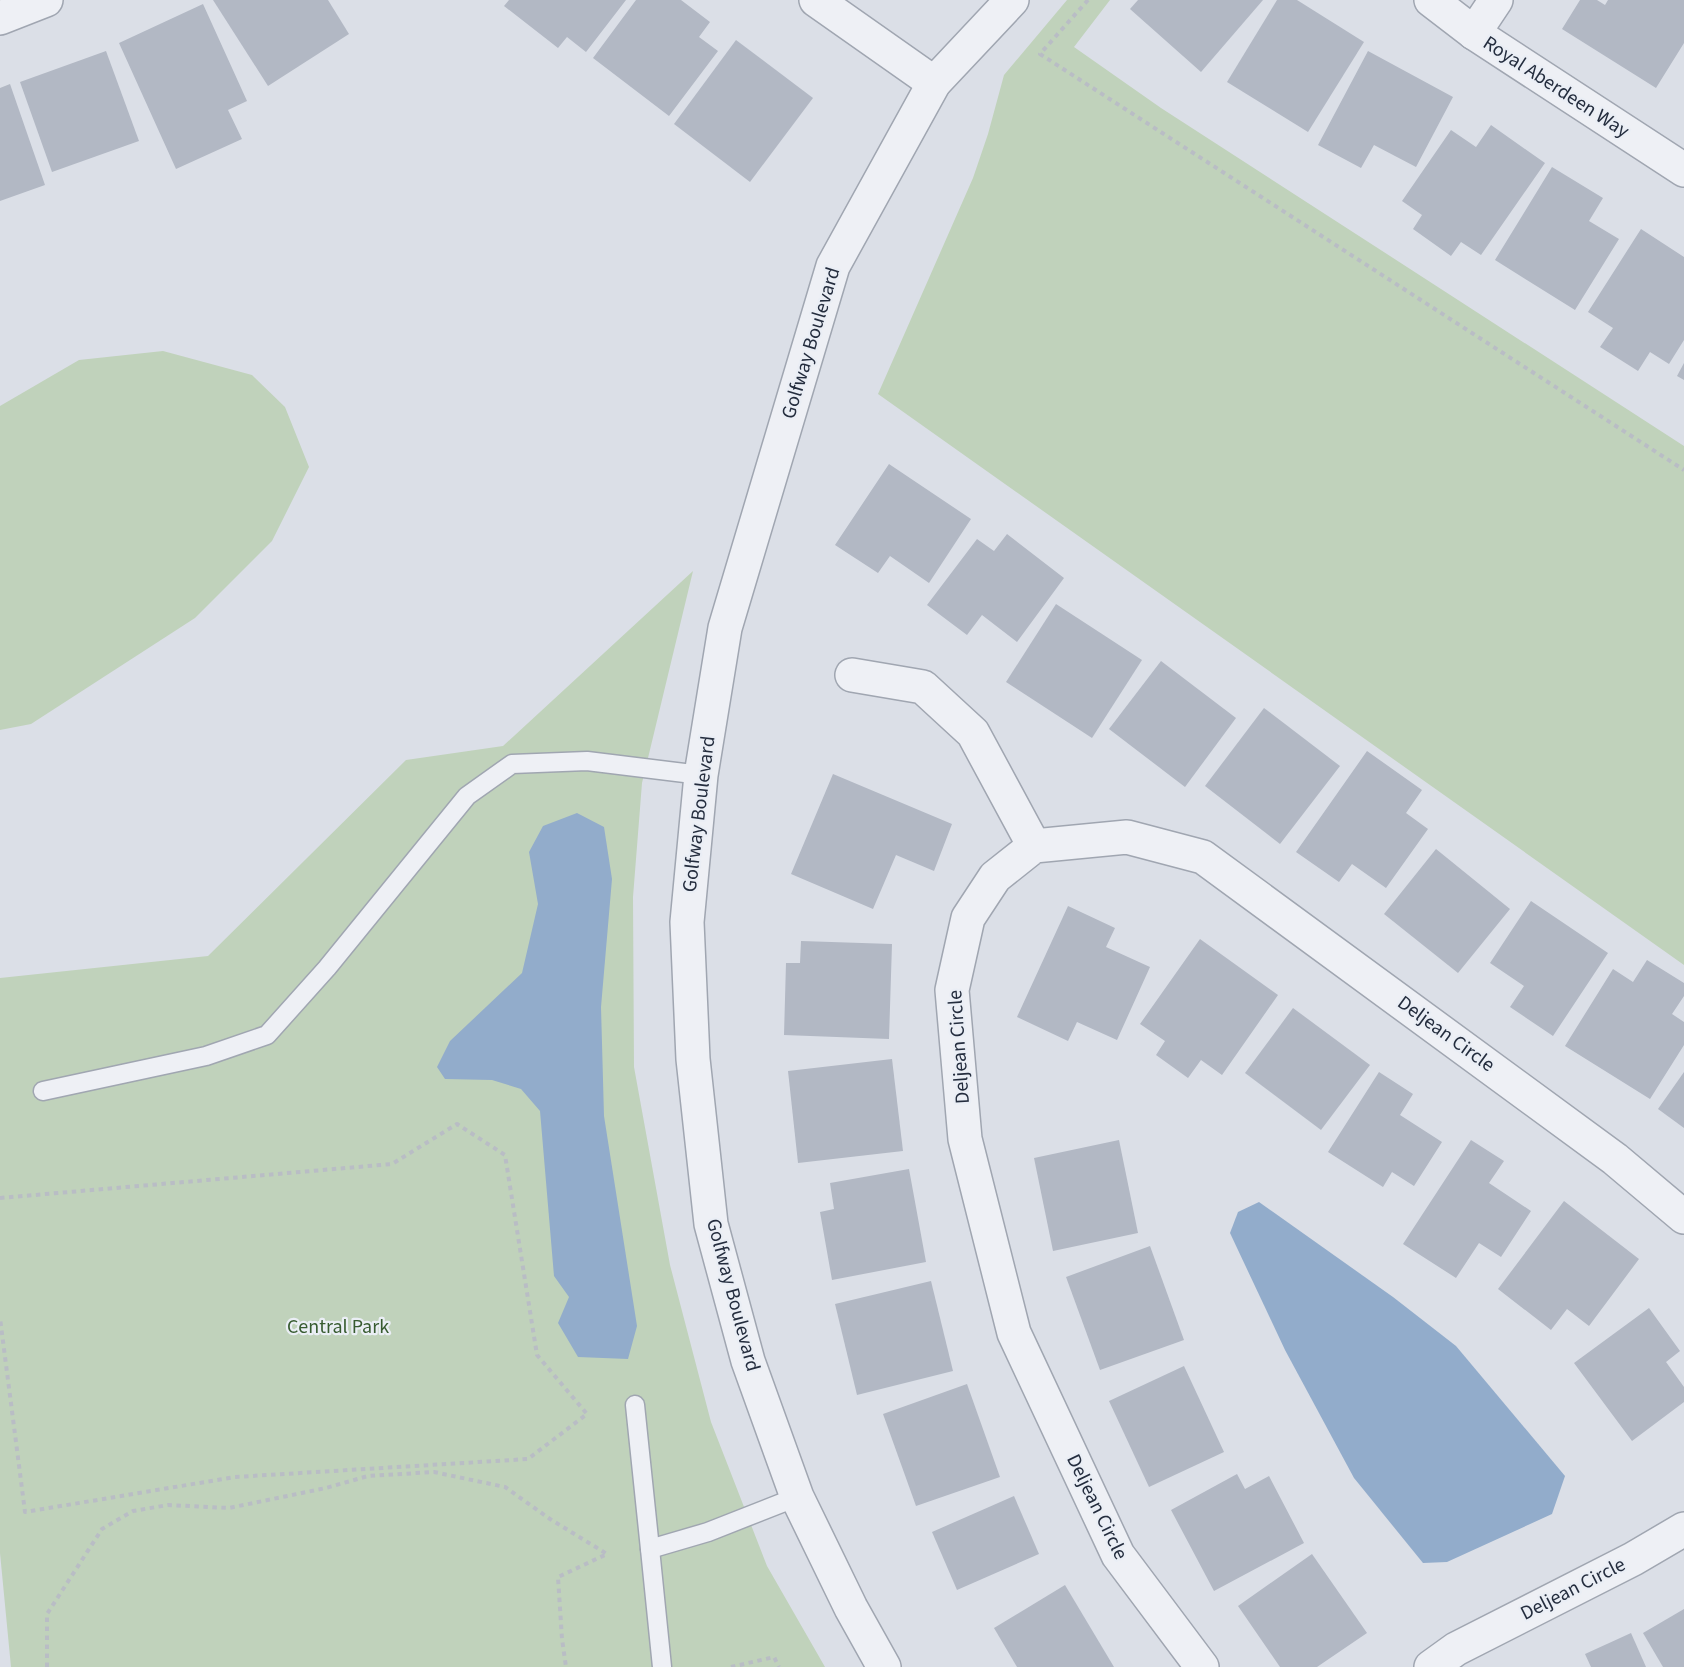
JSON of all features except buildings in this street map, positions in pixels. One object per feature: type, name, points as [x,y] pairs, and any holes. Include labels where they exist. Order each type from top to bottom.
[{"type":"street","points":[[0,18],[46,0]]},
{"type":"street","points":[[816,0],[934,83]]},
{"type":"street","name":"Golfway Boulevard","points":[[884,1667],[850,1608],[797,1497],[748,1361],[711,1224],[693,1059],[687,922],[701,775],[725,628],[833,266],[934,83],[1012,0]]},
{"type":"street","name":"Royal Aberdeen Way","points":[[1431,0],[1474,33],[1684,170]]},
{"type":"street","points":[[1474,33],[1496,0]]},
{"type":"street","points":[[852,675],[923,687],[973,733],[1034,846]]},
{"type":"street","name":"Deljean Circle","points":[[1202,1667],[1118,1555],[1014,1333],[965,1139],[952,990],[968,918],[995,877],[1034,846],[1127,837],[1203,857],[1616,1159],[1684,1216]]},
{"type":"street","name":"Deljean Circle","points":[[1431,1667],[1456,1648],[1633,1559],[1684,1528]]},
{"type":"lane","points":[[43,1091],[206,1056],[267,1035],[327,968],[467,796],[512,764],[587,761],[701,775]]},
{"type":"lane","points":[[635,1405],[662,1667]]},
{"type":"lane","points":[[650,1549],[708,1532],[797,1497]]},
{"type":"path","points":[[1088,0],[1040,54],[1684,470]]},
{"type":"path","points":[[0,1198],[392,1164],[457,1124],[505,1155],[537,1355],[586,1414],[528,1459],[235,1477],[25,1512],[0,1318]]},
{"type":"path","points":[[46,1667],[47,1614],[102,1529],[133,1511],[168,1505],[229,1508],[326,1488],[368,1476],[434,1472],[505,1487],[550,1519],[607,1554],[558,1577],[566,1667]]},
{"type":"path","points":[[731,1667],[774,1657],[779,1667]]},
{"type":"green space","points":[[1067,0],[1110,0],[1074,47],[1161,108],[1684,446],[1684,965],[878,394],[973,178],[1004,75]]},
{"type":"green space","points":[[163,351],[252,375],[285,407],[309,467],[272,541],[195,618],[31,724],[0,730],[0,406],[79,360]]},
{"type":"green space","name":"Central Park","points":[[693,571],[642,783],[633,897],[634,1067],[670,1265],[711,1422],[767,1566],[825,1667],[11,1667],[0,1553],[0,978],[208,956],[406,760],[503,746]]},
{"type":"water","points":[[577,813],[604,827],[612,879],[601,1007],[604,1116],[637,1326],[628,1359],[578,1357],[558,1323],[569,1297],[554,1276],[540,1111],[521,1089],[492,1080],[445,1079],[437,1067],[450,1041],[522,973],[538,904],[529,852],[543,826]]},
{"type":"water","points":[[1259,1202],[1393,1297],[1456,1346],[1565,1476],[1552,1514],[1447,1562],[1423,1563],[1354,1478],[1285,1350],[1230,1233],[1238,1212]]}]
